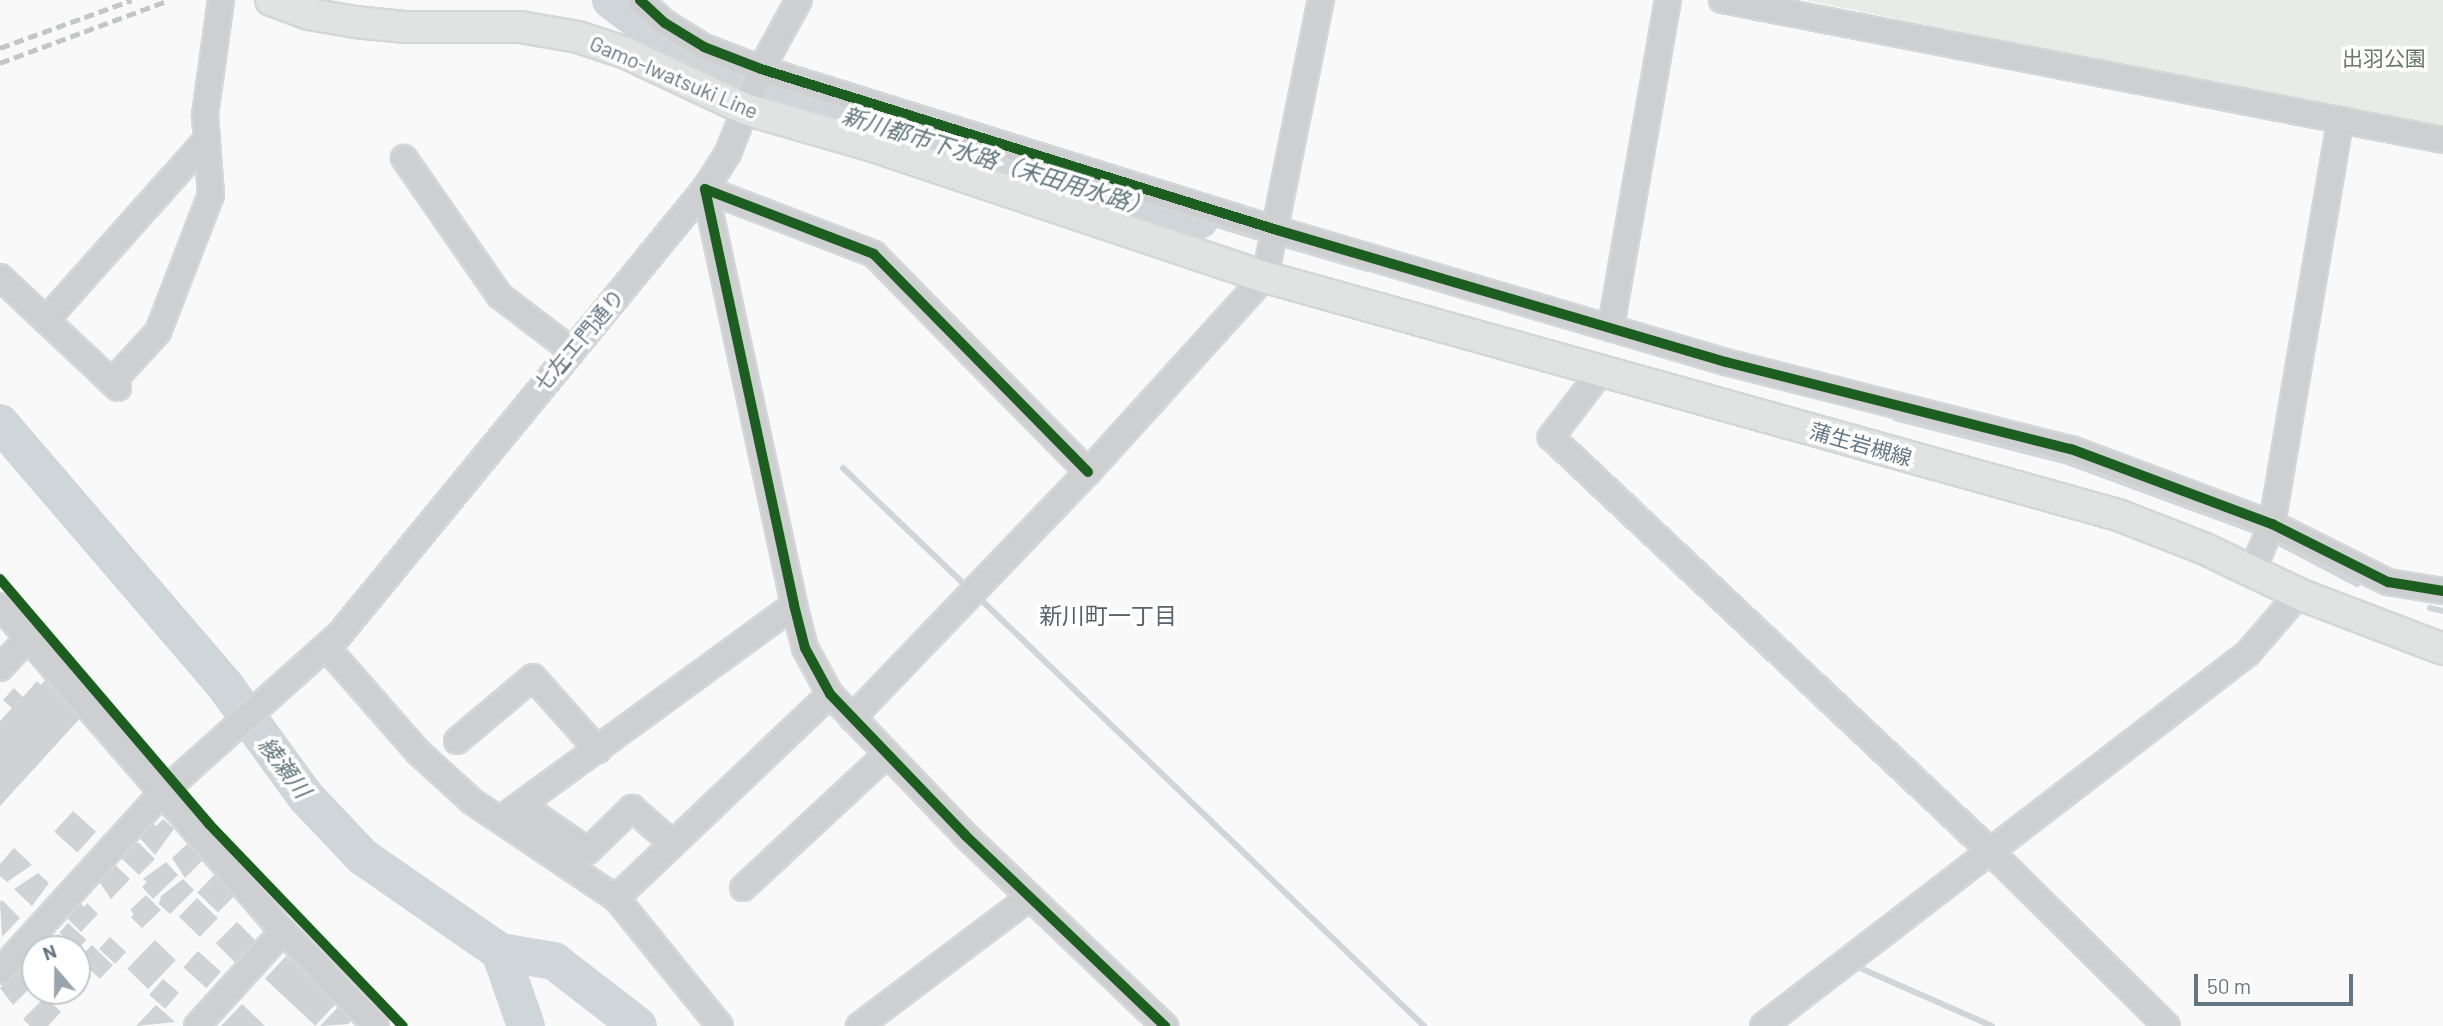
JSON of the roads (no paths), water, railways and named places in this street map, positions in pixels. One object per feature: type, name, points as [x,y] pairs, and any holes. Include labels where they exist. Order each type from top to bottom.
[{"type":"main road","name":"Gamo-Iwatsuki Line","points":[[271,0],[309,14],[355,22],[404,27],[520,27],[578,37],[626,53],[745,109],[870,145],[1265,277]]},
{"type":"main road","name":"蒲生岩槻線","points":[[1265,277],[1603,369],[2118,515],[2298,594],[2443,649]]},
{"type":"street","points":[[0,277],[115,385],[158,332],[211,195],[205,115],[221,0]]},
{"type":"street","points":[[640,0],[665,23],[704,47],[761,69],[1277,230],[1611,326],[1726,362],[2071,449],[2272,524],[2388,582],[2443,591]]},
{"type":"street","name":"七左エ門通り","points":[[0,971],[170,786],[323,651],[705,189],[728,153],[761,69],[799,0]]},
{"type":"street","points":[[616,898],[672,843],[839,704],[1088,472],[1265,277],[1277,230],[1321,0]]},
{"type":"street","points":[[1611,326],[1668,0]]},
{"type":"street","points":[[1722,0],[2443,140]]},
{"type":"street","points":[[2252,572],[2272,524],[2340,120]]},
{"type":"street","points":[[46,320],[207,139]]},
{"type":"street","points":[[404,159],[500,296],[571,351]]},
{"type":"street","points":[[705,189],[874,254],[1088,472]]},
{"type":"street","points":[[705,189],[805,648],[839,704],[1030,897],[1165,1026]]},
{"type":"street","points":[[1603,369],[1551,437],[1990,851],[2167,1026]]},
{"type":"street","points":[[1763,1026],[2248,653],[2298,594]]},
{"type":"street","points":[[501,819],[523,806],[794,605]]},
{"type":"street","points":[[0,606],[170,786],[284,931],[376,1026]]},
{"type":"street","points":[[0,668],[29,637]]},
{"type":"street","points":[[323,651],[418,752],[473,802],[616,898],[720,1026]]},
{"type":"street","points":[[457,741],[533,677],[598,750]]},
{"type":"street","points":[[743,888],[887,754]]},
{"type":"street","points":[[523,806],[588,851],[632,808],[672,843]]},
{"type":"street","points":[[859,1026],[1030,897]]},
{"type":"street","points":[[197,1026],[284,931]]},
{"type":"waterway","name":"新川都市下水路（末田用水路）","points":[[611,0],[685,56],[738,81]]},
{"type":"waterway","name":"新川都市下水路（末田用水路）","points":[[769,91],[1125,201],[1200,220]]},
{"type":"waterway","name":"新川都市下水路（末田用水路）","points":[[1200,220],[1266,240]]},
{"type":"waterway","name":"新川都市下水路（末田用水路）","points":[[1285,245],[1367,269]]},
{"type":"waterway","name":"新川都市下水路（末田用水路）","points":[[1895,418],[2067,462],[2257,532]]},
{"type":"waterway","name":"綾瀬川","points":[[0,423],[226,687],[306,797],[363,857],[500,952],[554,961],[638,1026]]},
{"type":"waterway","points":[[843,468],[968,588]]},
{"type":"waterway","name":"新川都市下水路（末田用水路）","points":[[2281,544],[2357,584]]},
{"type":"waterway","points":[[976,595],[1424,1026]]},
{"type":"waterway","name":"新川都市下水路（末田用水路）","points":[[2430,608],[2443,611]]},
{"type":"waterway","points":[[500,952],[526,1026]]},
{"type":"waterway","points":[[1860,968],[1992,1026]]},
{"type":"railway","points":[[0,48],[132,0]]},
{"type":"railway","points":[[0,63],[169,0]]},
{"type":"district","name":"新川町一丁目","points":[[1108,615]]},
{"type":"park label","name":"出羽公園","points":[[2384,58]]}]
